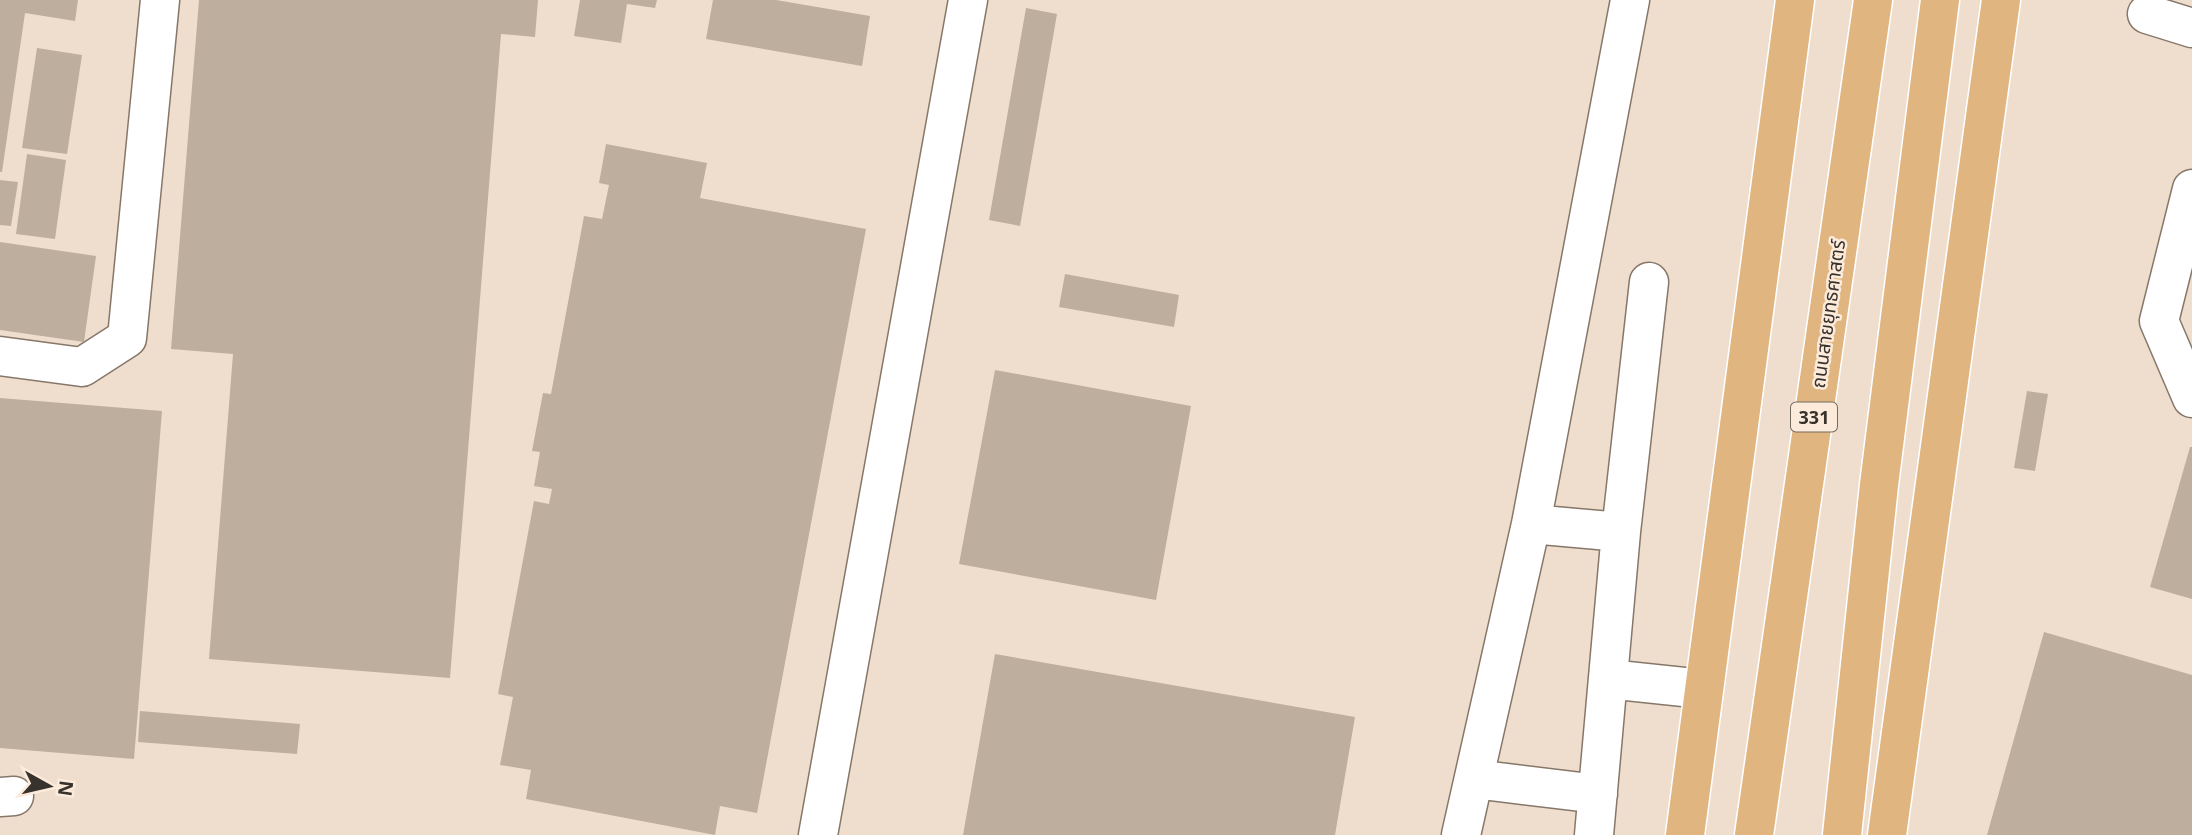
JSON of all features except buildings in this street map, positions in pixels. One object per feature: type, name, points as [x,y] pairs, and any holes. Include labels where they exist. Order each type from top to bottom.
[{"type":"main road","points":[[1685,835],[1795,0]]},
{"type":"main road","name":"ถนนสายยุทธศาสตร์","points":[[1754,835],[1873,0]]},
{"type":"main road","points":[[1842,835],[1879,485],[1940,0]]},
{"type":"main road","points":[[1887,835],[2001,0]]},
{"type":"street","points":[[0,356],[82,367],[127,338],[160,0]]},
{"type":"street","points":[[818,835],[968,0]]},
{"type":"street","points":[[1461,835],[1531,524],[1630,0]]},
{"type":"street","points":[[2147,15],[2192,28]]},
{"type":"street","points":[[2192,188],[2159,321],[2192,398]]},
{"type":"street","points":[[1594,835],[1621,532],[1649,282]]},
{"type":"street","points":[[1531,524],[1621,532]]},
{"type":"street","points":[[1608,679],[1703,689]]},
{"type":"street","points":[[1474,779],[1598,794]]}]
